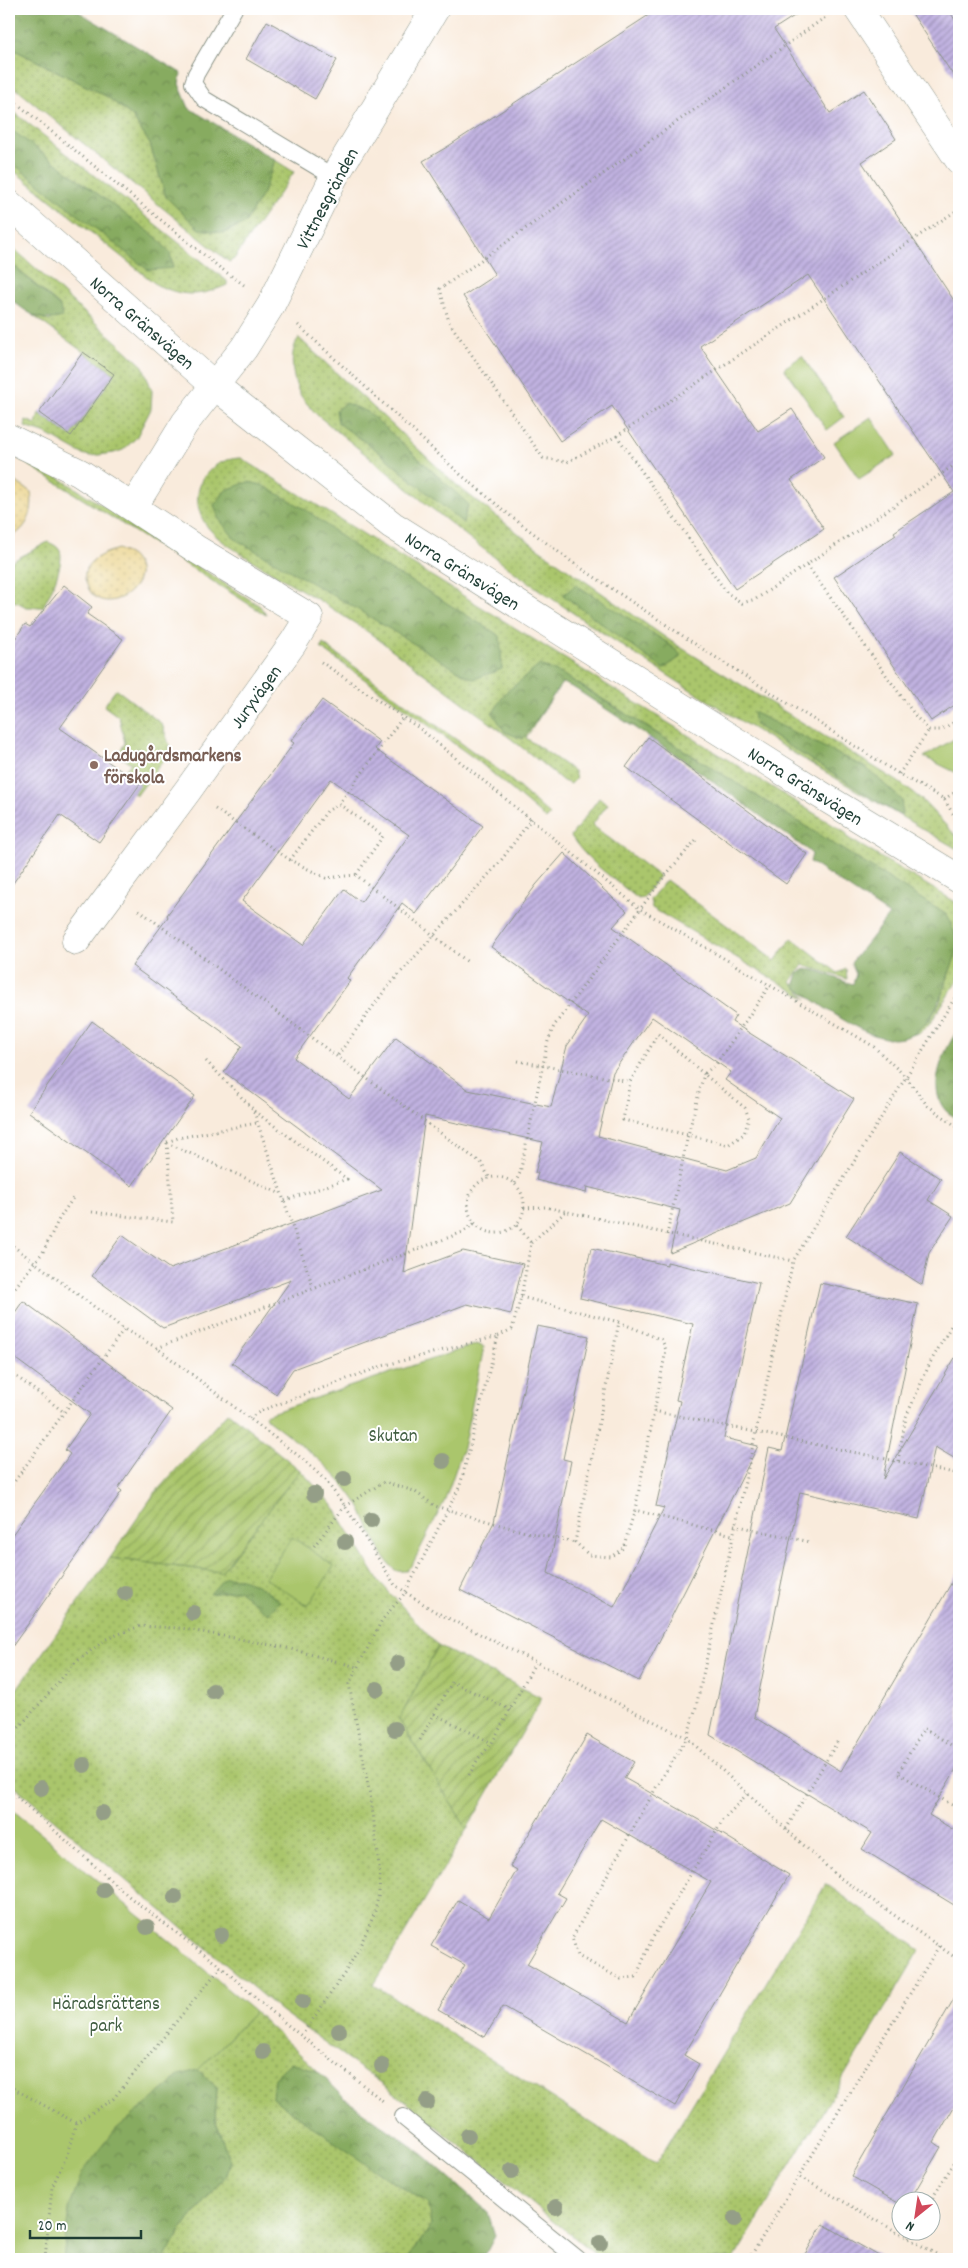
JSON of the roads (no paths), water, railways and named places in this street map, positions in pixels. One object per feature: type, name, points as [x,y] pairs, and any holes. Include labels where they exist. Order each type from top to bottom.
[{"type":"street","name":"Vittnesgränden","points":[[214,385],[244,348],[271,305],[334,177],[436,9]]},
{"type":"street","points":[[858,9],[959,160]]},
{"type":"street","name":"Norra Gränsvägen","points":[[9,204],[214,385],[392,526],[821,795],[959,879]]},
{"type":"street","points":[[134,506],[185,423],[214,385]]},
{"type":"street","name":"Juryvägen","points":[[9,438],[80,473],[134,506],[196,549],[309,617],[293,643],[188,790],[76,941]]},
{"type":"lane","points":[[234,9],[196,74],[193,83],[198,92],[204,99],[334,177]]},
{"type":"lane","points":[[403,2117],[533,2225],[578,2259]]},
{"type":"place","name":"Ladugårdsmarkens förskola","points":[[94,765]]},
{"type":"park label","name":"Skutan","points":[[393,1434]]},
{"type":"park label","name":"Häradsrättens park","points":[[106,2013]]}]
